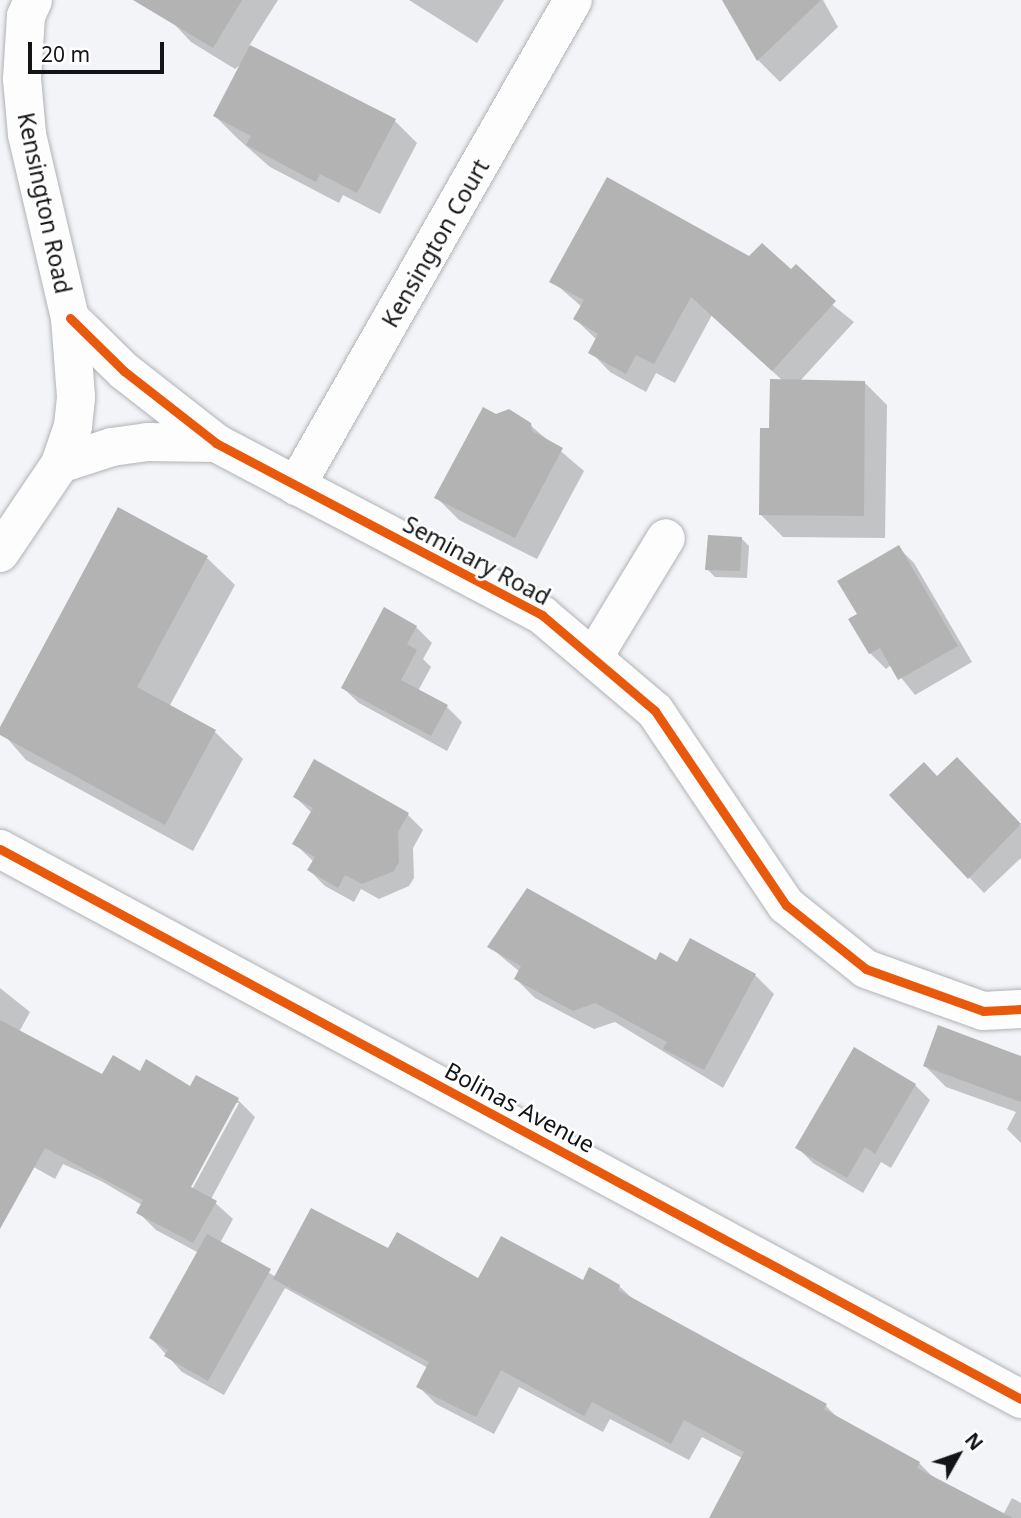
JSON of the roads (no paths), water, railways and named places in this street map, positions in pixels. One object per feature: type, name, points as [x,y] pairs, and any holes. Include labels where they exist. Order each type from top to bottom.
[{"type":"street","name":"Kensington Road","points":[[0,553],[60,464],[73,426],[76,397],[70,318],[27,134],[22,79],[26,16],[33,0]]},
{"type":"street","name":"Kensington Court","points":[[296,486],[573,0]]},
{"type":"street","name":"Seminary Road","points":[[70,318],[124,371],[216,443],[542,615],[655,711],[786,905],[866,969],[983,1011],[1021,1009]]},
{"type":"street","name":"Seminary Road","points":[[60,464],[113,447],[148,442],[216,443]]},
{"type":"street","points":[[593,658],[666,538]]},
{"type":"street","name":"Bolinas Avenue","points":[[0,849],[1021,1399]]}]
